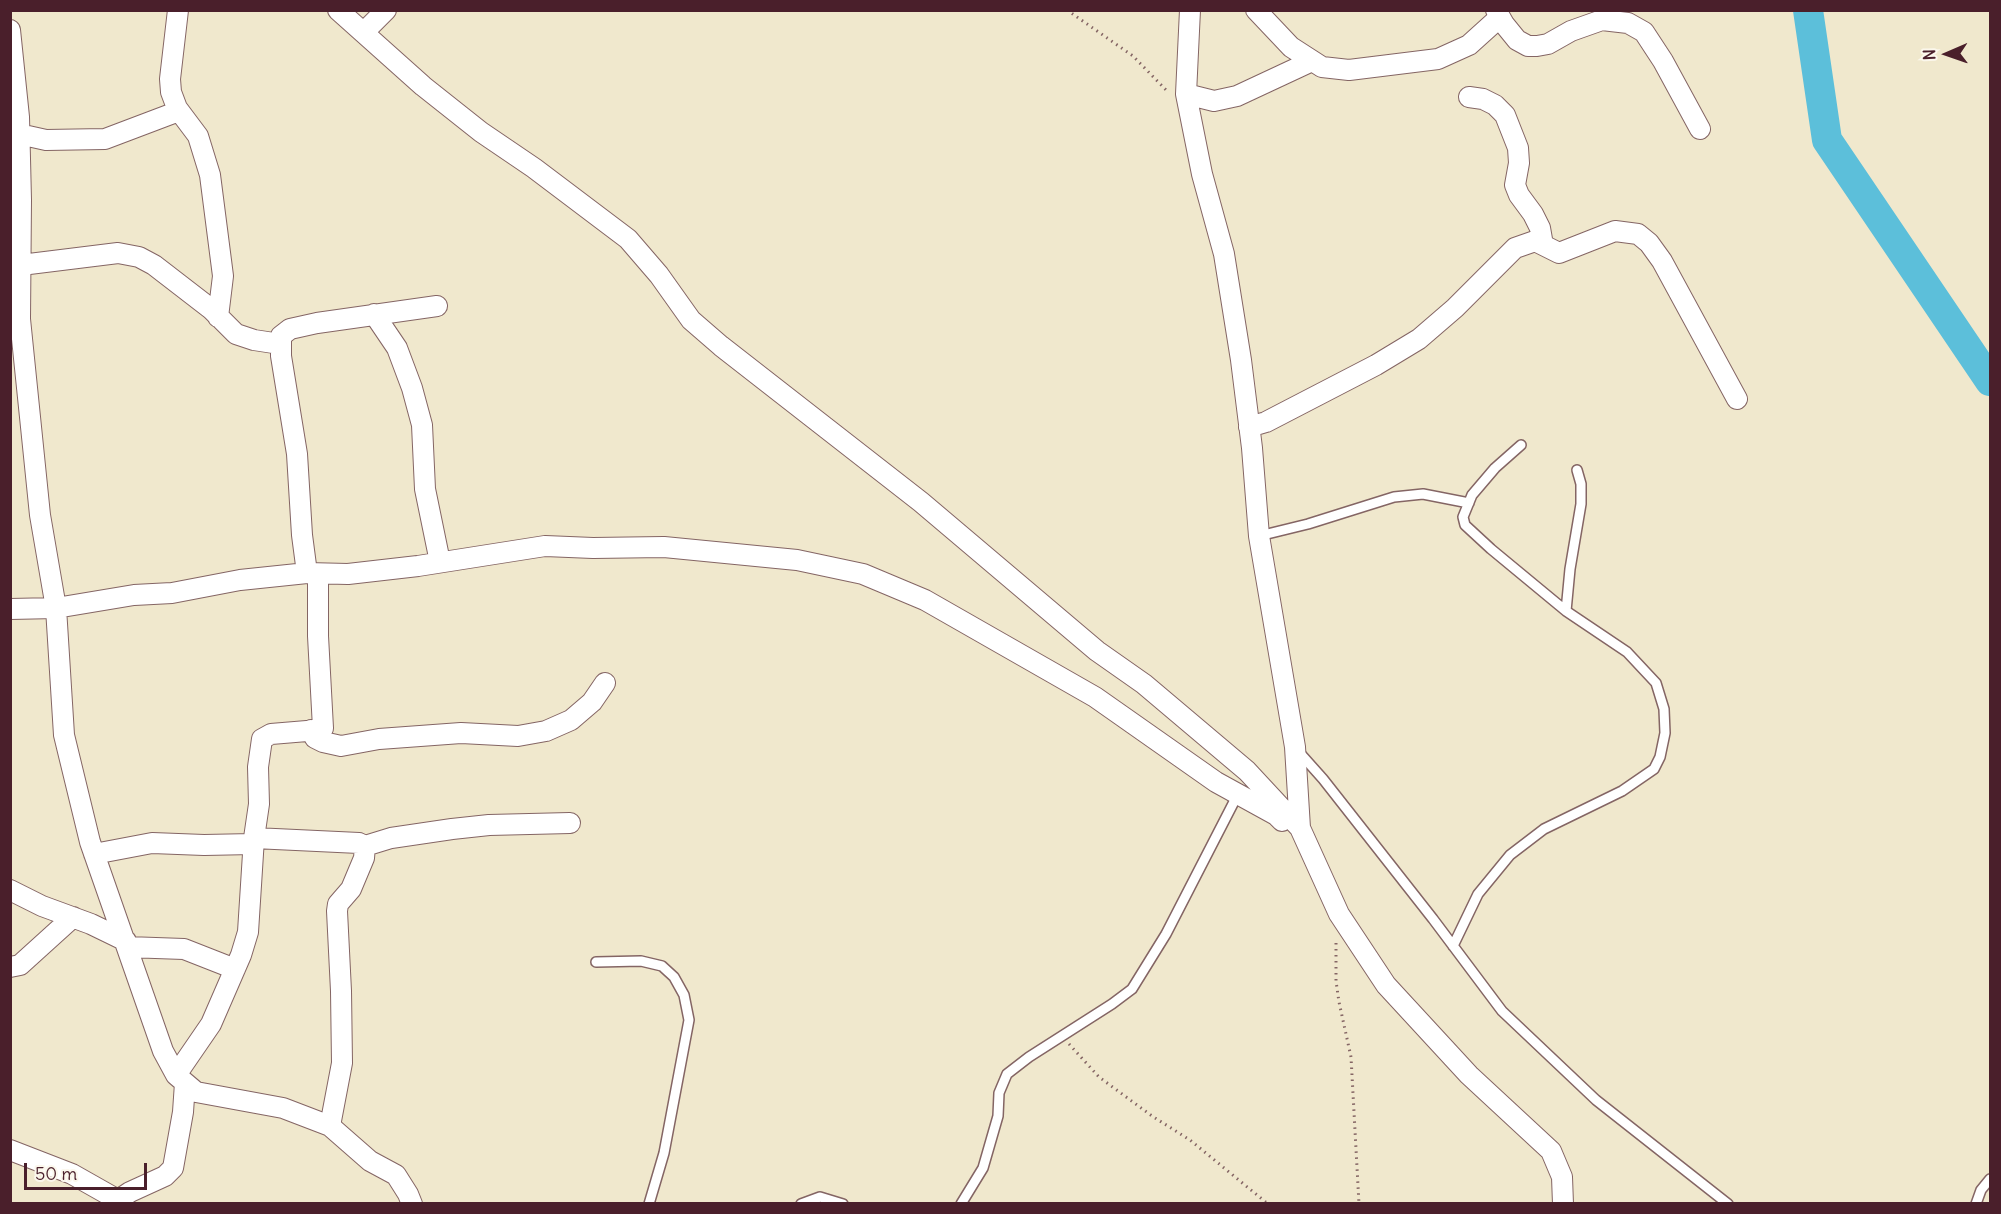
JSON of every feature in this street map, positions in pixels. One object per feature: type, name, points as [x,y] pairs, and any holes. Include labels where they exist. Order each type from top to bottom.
[{"type":"street","points":[[178,10],[170,79],[171,92],[179,111],[198,136],[210,175],[213,213],[223,276],[218,317]]},
{"type":"street","points":[[338,10],[423,86],[481,132],[534,168],[628,239],[698,326],[921,502],[1097,651],[1144,684],[1247,771],[1300,828],[1339,914],[1386,985],[1469,1075],[1551,1151],[1562,1177],[1563,1203]]},
{"type":"street","points":[[364,32],[386,10]]},
{"type":"street","points":[[1190,10],[1187,99],[1202,174],[1224,254],[1249,427],[1259,536],[1295,747],[1300,828]]},
{"type":"street","points":[[1256,10],[1291,47],[1312,61],[1322,67],[1349,70],[1438,59],[1469,45],[1498,14],[1517,40],[1528,46],[1548,44],[1570,31],[1602,20],[1628,23],[1644,32],[1663,61],[1700,129]]},
{"type":"street","points":[[10,30],[15,64],[21,265],[20,319],[40,515],[56,608],[64,735],[94,854],[163,1052],[180,1079],[196,1092],[283,1108],[330,1126],[370,1161],[396,1175],[412,1203]]},
{"type":"street","points":[[1187,99],[1214,101],[1237,96],[1312,61]]},
{"type":"street","points":[[1469,97],[1483,99],[1495,105],[1505,116],[1518,148],[1519,163],[1515,185],[1540,228],[1543,245]]},
{"type":"street","points":[[16,144],[46,140],[105,139],[179,111]]},
{"type":"street","points":[[1249,427],[1266,422],[1394,356],[1419,339],[1455,308],[1515,248],[1535,241],[1560,253],[1615,231],[1638,234],[1649,243],[1662,261],[1737,399]]},
{"type":"street","points":[[21,265],[118,253],[139,257],[154,265],[211,309],[236,334],[254,340],[280,344]]},
{"type":"street","points":[[10,1150],[72,1174],[117,1202],[130,1192],[165,1176],[173,1168],[183,1112],[180,1079],[211,1024],[248,932],[254,841],[259,804],[258,767],[262,739],[271,734],[323,728],[312,573],[302,535],[297,454],[280,344],[282,336],[290,329],[374,314],[437,306]]},
{"type":"street","points":[[374,314],[397,348],[412,388],[422,425],[425,489],[440,562]]},
{"type":"street","points":[[10,609],[56,608],[134,596],[172,593],[240,580],[312,573],[348,574],[545,546],[664,547],[797,560],[862,573],[925,600],[1095,697],[1216,782],[1276,815],[1310,848]]},
{"type":"street","points":[[311,730],[315,738],[341,746],[379,739],[461,733],[518,736],[546,731],[571,720],[591,702],[605,683]]},
{"type":"street","points":[[94,854],[152,843],[204,845],[254,841],[359,843],[365,846],[391,838],[452,829],[489,825],[570,823]]},
{"type":"street","points":[[330,1126],[342,1063],[337,911],[338,904],[351,889],[364,858],[365,846]]},
{"type":"street","points":[[10,890],[42,906],[73,917],[126,944],[184,949],[235,969]]},
{"type":"street","points":[[10,967],[20,965],[73,917]]},
{"type":"lane","points":[[1453,946],[1478,894],[1510,855],[1544,829],[1622,791],[1654,769],[1660,757],[1665,733],[1664,710],[1656,683],[1627,652],[1566,610],[1465,525],[1463,517],[1472,495],[1495,468],[1521,445]]},
{"type":"lane","points":[[1566,610],[1581,504],[1581,484],[1577,470]]},
{"type":"lane","points":[[1259,536],[1308,524],[1394,497],[1424,494],[1469,503]]},
{"type":"lane","points":[[1295,747],[1323,779],[1502,1011],[1596,1100],[1728,1203]]},
{"type":"lane","points":[[961,1203],[983,1168],[998,1116],[999,1093],[1007,1074],[1132,989],[1166,934],[1238,794]]},
{"type":"lane","points":[[596,962],[641,961],[662,966],[674,977],[684,995],[689,1020],[664,1153],[649,1203]]},
{"type":"lane","points":[[1976,1203],[1981,1190],[1990,1179]]},
{"type":"lane","points":[[801,1203],[820,1197],[843,1203]]},
{"type":"path","points":[[1067,10],[1133,56],[1164,89],[1187,99]]},
{"type":"path","points":[[1339,914],[1336,981],[1350,1057],[1359,1203]]},
{"type":"path","points":[[1062,1036],[1100,1077],[1152,1116],[1190,1140],[1268,1203]]},
{"type":"waterway","points":[[1808,10],[1827,140],[1990,381]]}]
